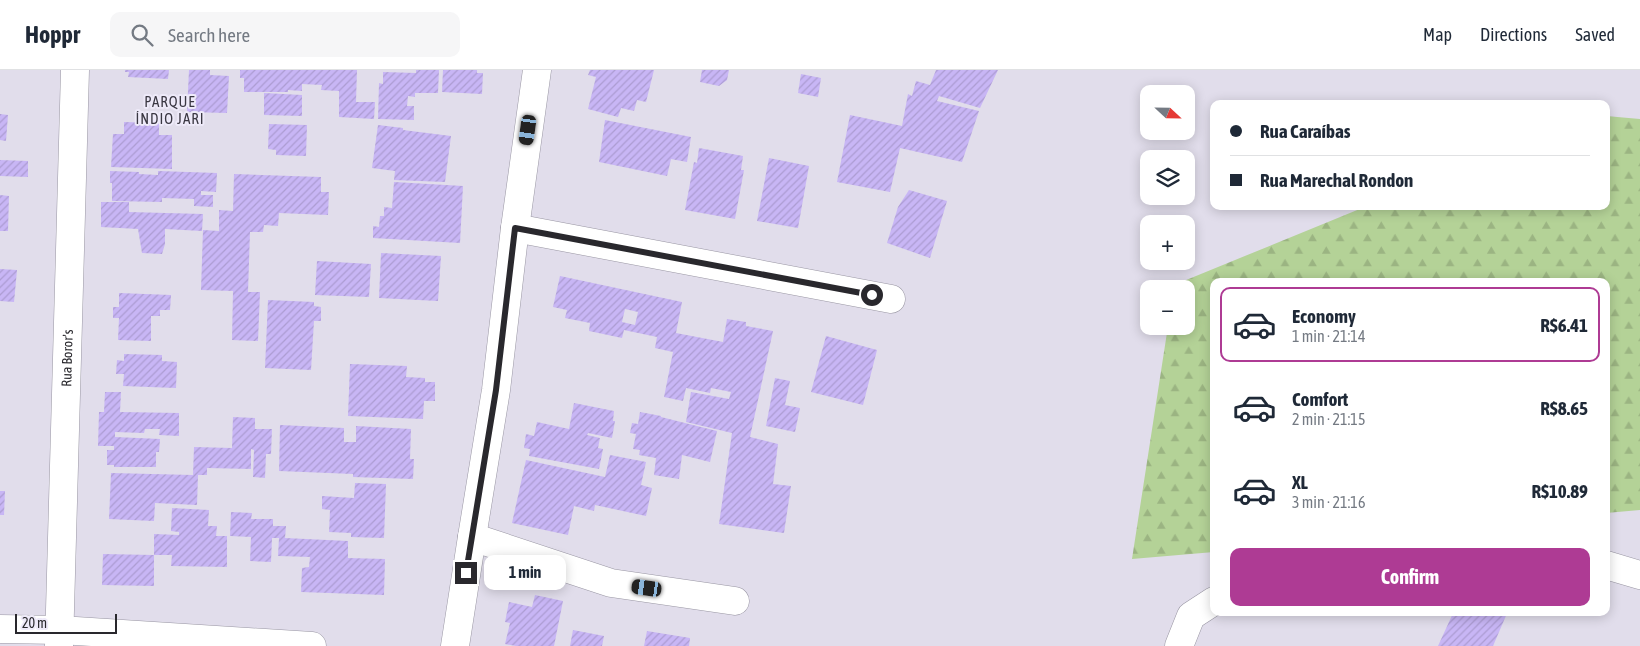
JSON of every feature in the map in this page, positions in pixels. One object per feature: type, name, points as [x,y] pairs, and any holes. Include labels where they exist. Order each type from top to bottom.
[{"type":"street","name":"Rua Boror's","points":[[59,638],[75,70]]},
{"type":"street","points":[[455,646],[496,390],[515,228],[537,70]]},
{"type":"street","points":[[515,228],[891,299]]},
{"type":"street","points":[[472,537],[611,583],[736,601]]},
{"type":"street","points":[[1610,566],[1640,575]]},
{"type":"street","points":[[1179,646],[1191,616],[1210,604]]},
{"type":"street","points":[[0,629],[59,638],[312,646]]},
{"type":"green space","points":[[1610,116],[1640,119],[1640,510],[1610,513],[1610,278],[1210,278],[1210,552],[1132,559],[1167,335],[1195,335],[1195,280],[1186,280],[1357,210],[1610,210]]},
{"type":"building","points":[[125,70],[169,70],[168,79],[128,77],[129,72],[125,72]]},
{"type":"building","points":[[189,70],[210,70],[210,75],[229,76],[227,113],[187,112]]},
{"type":"building","points":[[240,70],[357,70],[356,102],[375,102],[374,119],[339,117],[339,91],[321,90],[322,85],[302,84],[302,91],[244,92],[244,78],[240,78]]},
{"type":"building","points":[[416,70],[439,70],[438,93],[415,93],[415,97],[408,96],[407,106],[414,106],[414,120],[378,119],[379,83],[383,84],[383,72],[416,73]]},
{"type":"building","points":[[443,70],[477,70],[477,73],[483,73],[482,94],[442,92]]},
{"type":"building","points":[[590,70],[654,70],[646,102],[637,100],[634,111],[621,108],[618,117],[588,109],[596,77],[588,75]]},
{"type":"building","points":[[702,70],[729,70],[727,80],[719,86],[700,82]]},
{"type":"building","points":[[936,70],[998,70],[980,108],[939,96],[937,101],[979,111],[962,162],[900,148],[890,192],[837,182],[850,115],[902,126],[908,94],[912,96],[916,81],[930,85]]},
{"type":"building","points":[[801,74],[821,78],[818,97],[798,93]]},
{"type":"building","points":[[264,93],[302,95],[302,116],[264,115]]},
{"type":"building","points":[[0,114],[8,115],[6,141],[0,140]]},
{"type":"building","points":[[605,120],[691,137],[687,162],[671,159],[667,176],[599,162]]},
{"type":"building","points":[[124,122],[159,123],[159,135],[172,135],[172,169],[111,167],[113,134],[124,134]]},
{"type":"building","points":[[269,124],[307,125],[306,156],[276,155],[276,150],[268,149]]},
{"type":"building","points":[[378,125],[451,136],[445,182],[394,180],[395,171],[372,168]]},
{"type":"building","points":[[699,148],[743,156],[741,170],[744,170],[735,219],[685,210],[694,162],[697,163]]},
{"type":"building","points":[[769,158],[809,166],[798,228],[757,221]]},
{"type":"building","points":[[0,160],[28,161],[28,177],[0,176]]},
{"type":"building","points":[[110,171],[158,175],[158,171],[217,173],[216,192],[201,191],[201,195],[213,195],[213,207],[194,206],[194,199],[162,198],[162,202],[112,201]]},
{"type":"building","points":[[234,174],[321,177],[321,192],[329,192],[328,215],[279,213],[278,226],[264,225],[263,232],[250,232],[248,292],[260,292],[258,341],[232,340],[233,291],[201,290],[203,230],[219,231],[219,210],[233,211]]},
{"type":"building","points":[[394,182],[463,186],[460,243],[373,238],[373,226],[379,227],[380,216],[384,216],[384,207],[392,208]]},
{"type":"building","points":[[909,190],[947,201],[930,258],[887,243],[898,207]]},
{"type":"building","points":[[0,195],[9,196],[8,231],[0,231]]},
{"type":"building","points":[[101,202],[129,202],[129,212],[203,214],[202,231],[165,229],[165,244],[162,254],[142,253],[138,229],[101,227]]},
{"type":"building","points":[[381,253],[441,256],[438,301],[379,298]]},
{"type":"building","points":[[317,261],[371,264],[369,297],[315,295]]},
{"type":"building","points":[[0,269],[17,270],[14,302],[0,301]]},
{"type":"building","points":[[560,276],[682,302],[676,333],[723,342],[727,319],[746,322],[746,326],[773,331],[750,437],[778,444],[773,484],[791,486],[784,533],[719,524],[732,433],[686,422],[691,392],[729,399],[731,392],[711,388],[710,393],[686,388],[683,401],[664,397],[673,352],[655,348],[657,337],[624,330],[622,338],[589,331],[590,323],[565,318],[567,310],[553,307]],"holes":[[[625,309],[638,312],[635,325],[622,322]]]},
{"type":"building","points":[[119,293],[171,295],[170,310],[160,310],[160,316],[151,316],[151,341],[118,340],[119,318],[113,318],[113,307],[119,307]]},
{"type":"building","points":[[268,300],[314,302],[314,306],[321,307],[321,321],[314,321],[311,370],[265,368]]},
{"type":"building","points":[[826,336],[877,350],[863,405],[811,392]]},
{"type":"building","points":[[124,354],[162,355],[162,361],[177,362],[176,388],[123,386],[124,374],[116,374],[117,360],[124,361]]},
{"type":"building","points":[[350,364],[407,366],[406,377],[425,378],[425,382],[435,382],[435,401],[424,401],[423,419],[348,416]]},
{"type":"building","points":[[775,378],[790,381],[785,405],[800,408],[795,432],[766,426]]},
{"type":"building","points":[[105,392],[121,392],[120,412],[179,413],[179,436],[159,435],[160,429],[145,429],[144,433],[115,432],[115,437],[160,439],[159,452],[156,452],[156,467],[114,467],[114,465],[107,465],[107,450],[114,450],[114,446],[98,446],[99,412],[104,412]]},
{"type":"building","points":[[574,403],[614,411],[613,421],[615,421],[612,438],[588,433],[587,435],[600,438],[598,448],[603,449],[599,469],[529,456],[530,449],[524,448],[526,434],[534,436],[537,422],[569,429]]},
{"type":"building","points":[[640,412],[717,431],[710,462],[682,455],[679,479],[654,475],[656,458],[639,455],[640,450],[633,449],[636,434],[630,433],[632,423],[638,424]]},
{"type":"building","points":[[233,417],[255,418],[255,429],[272,429],[271,454],[266,454],[265,478],[253,477],[254,450],[251,449],[251,469],[207,468],[207,475],[198,475],[197,505],[155,503],[154,521],[109,519],[111,473],[193,475],[194,447],[232,448]]},
{"type":"building","points":[[280,425],[344,428],[344,442],[356,442],[356,426],[411,429],[410,459],[414,459],[413,479],[353,477],[353,474],[279,471]]},
{"type":"building","points":[[610,455],[646,462],[641,485],[652,488],[646,516],[595,505],[594,511],[574,506],[568,535],[512,523],[526,460],[605,477]]},
{"type":"building","points":[[355,483],[386,484],[384,538],[351,537],[351,533],[329,532],[330,510],[322,509],[322,496],[354,498]]},
{"type":"building","points":[[0,491],[5,491],[4,515],[0,515]]},
{"type":"building","points":[[172,508],[209,510],[208,526],[217,526],[216,536],[227,536],[227,567],[171,566],[172,555],[154,555],[154,534],[179,535],[179,532],[171,531]]},
{"type":"building","points":[[231,512],[252,513],[251,519],[273,519],[273,526],[286,526],[285,538],[348,541],[348,558],[385,559],[384,595],[301,592],[302,568],[309,567],[310,557],[278,556],[279,538],[272,538],[271,562],[250,561],[251,537],[230,536]]},
{"type":"building","points":[[103,554],[154,555],[154,586],[102,585]]},
{"type":"building","points":[[535,595],[563,601],[554,646],[516,646],[505,644],[510,623],[505,622],[509,602],[532,607]]},
{"type":"building","points":[[1452,616],[1506,616],[1493,646],[1438,646]]},
{"type":"building","points":[[573,630],[604,636],[602,646],[570,646]]},
{"type":"building","points":[[647,631],[690,638],[689,646],[644,646]]},
{"type":"district","name":"PARQUE ÍNDIO JARI","points":[[170,110]]},
{"type":"route","points":[[466,573],[496,390],[515,228],[872,295]]}]
